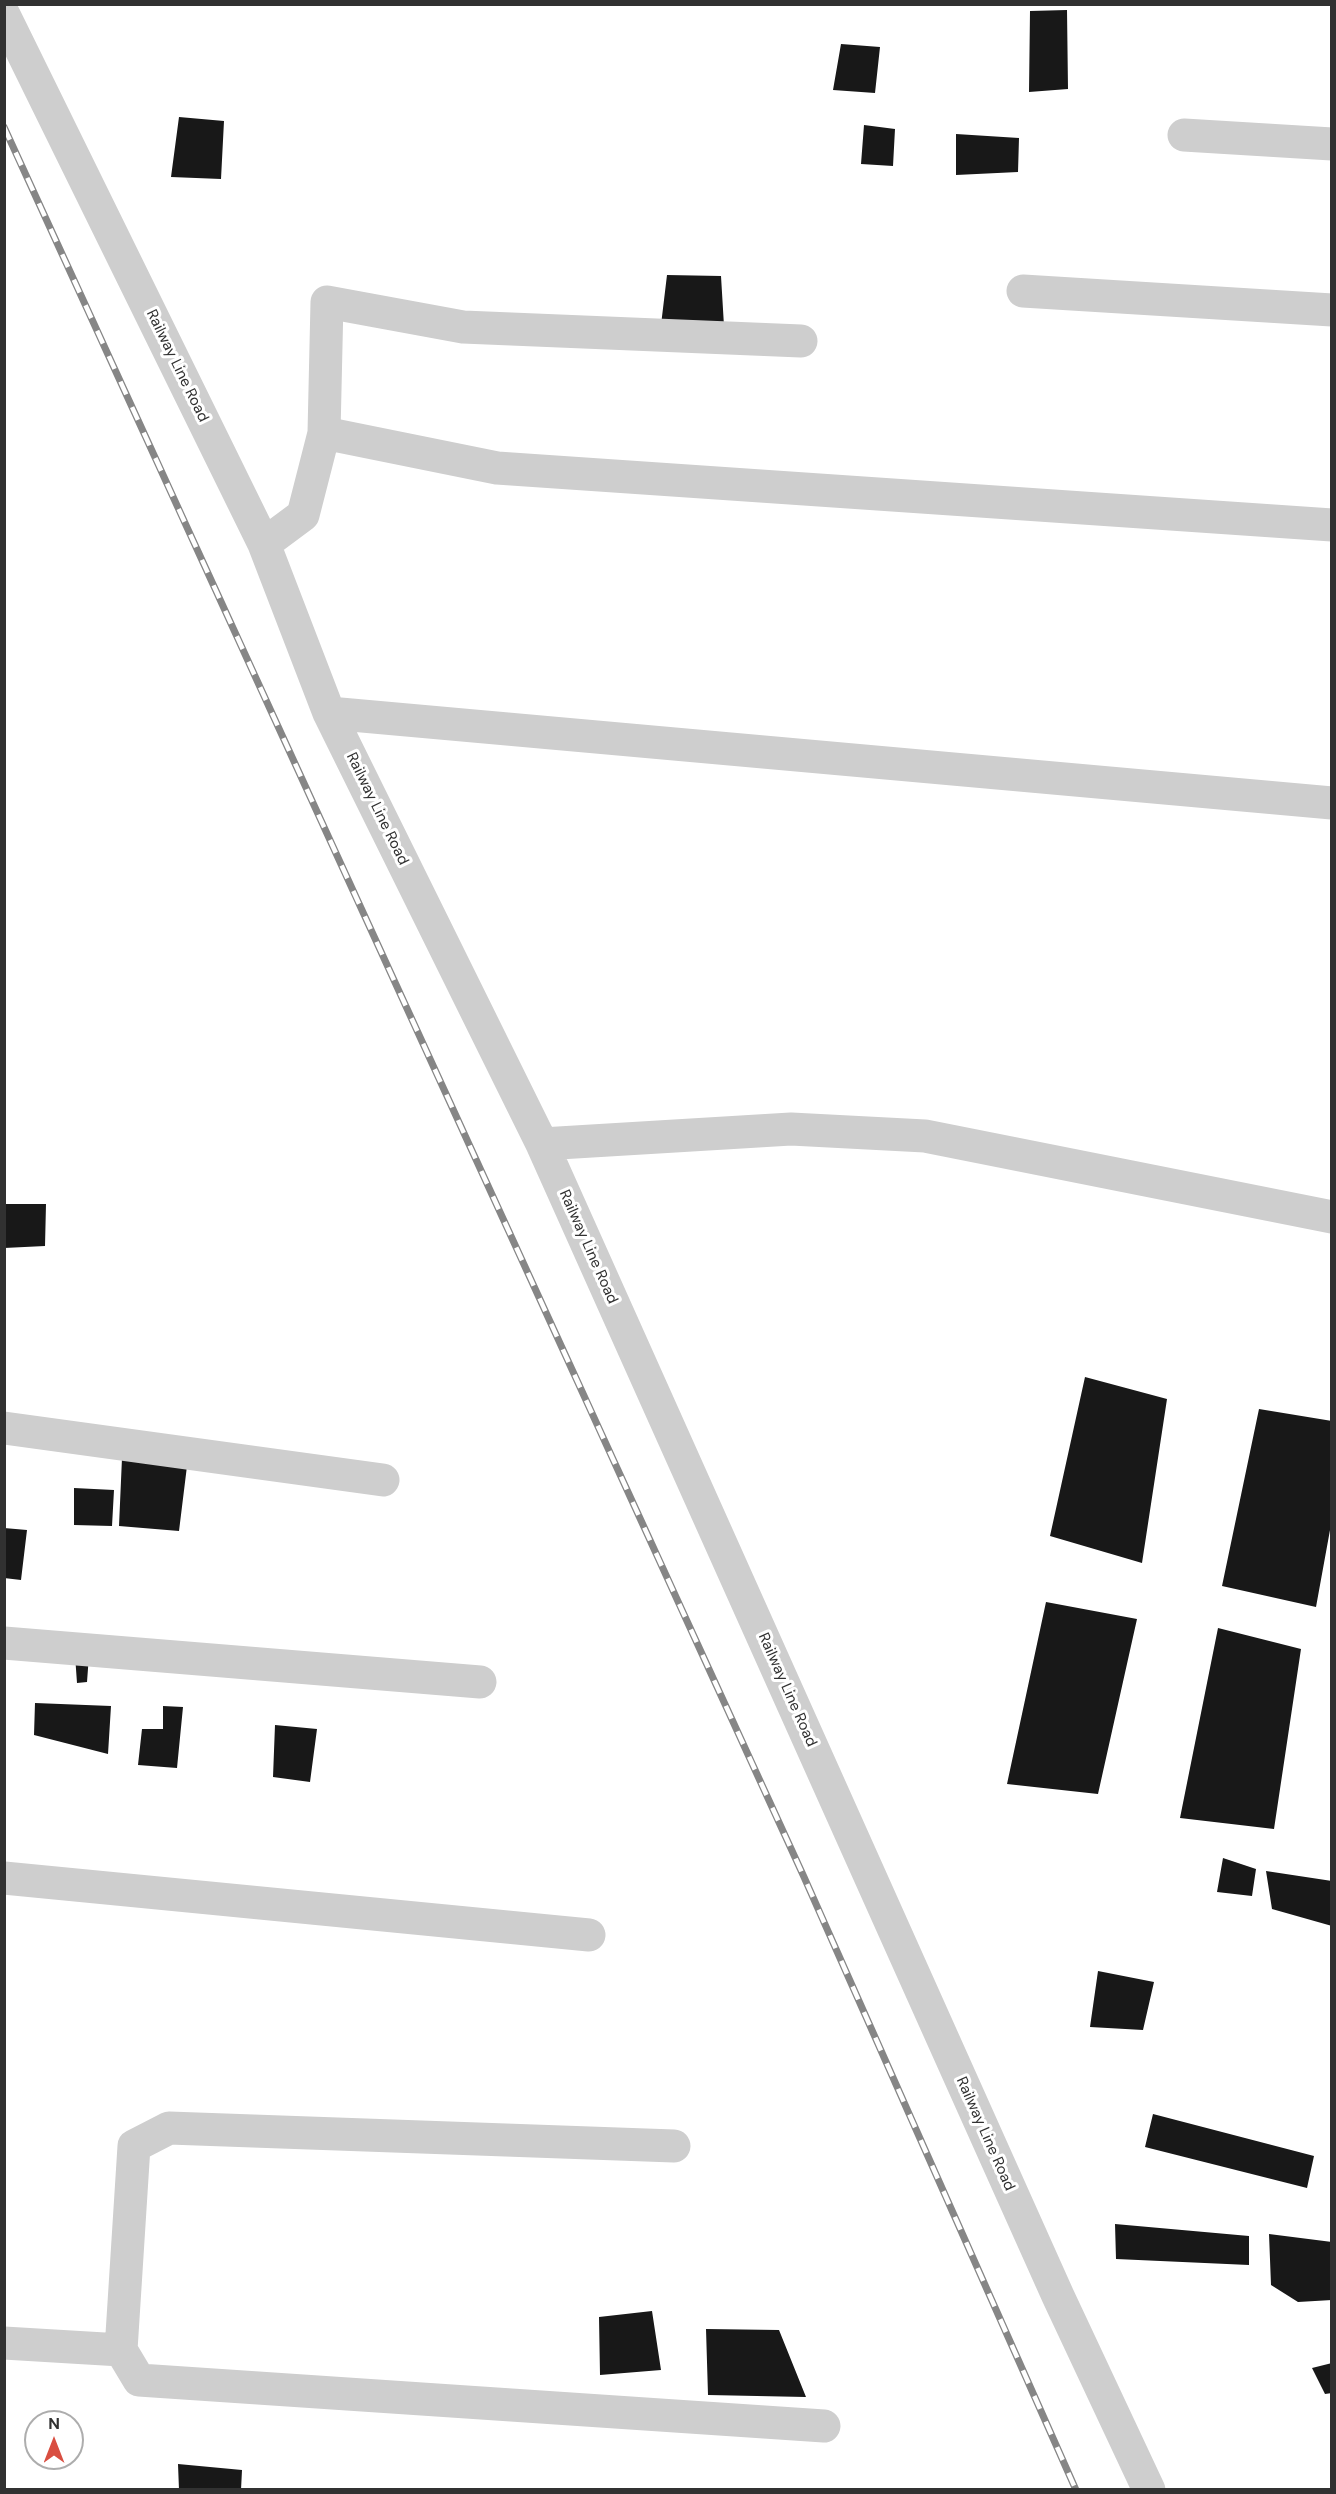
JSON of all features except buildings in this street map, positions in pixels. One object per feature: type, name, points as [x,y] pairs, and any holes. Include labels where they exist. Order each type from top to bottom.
[{"type":"street","name":"Railway Line Road","points":[[4,15],[264,544],[329,713],[542,1144],[1053,2285],[1149,2490]]},
{"type":"street","points":[[1184,135],[1332,144]]},
{"type":"street","points":[[1023,291],[1332,310]]},
{"type":"street","points":[[264,544],[303,515],[324,433],[327,302],[463,327],[801,341]]},
{"type":"street","points":[[324,433],[497,468],[1332,525]]},
{"type":"street","points":[[329,713],[1332,804]]},
{"type":"street","points":[[542,1144],[791,1130],[925,1136],[1332,1217]]},
{"type":"street","points":[[4,1428],[383,1480]]},
{"type":"street","points":[[4,1643],[480,1682]]},
{"type":"street","points":[[4,1878],[588,1935]]},
{"type":"street","points":[[674,2146],[169,2128],[134,2146],[121,2350],[139,2380],[824,2426]]},
{"type":"street","points":[[4,2343],[121,2350]]},
{"type":"railway","points":[[4,127],[804,1877],[1076,2490]]}]
